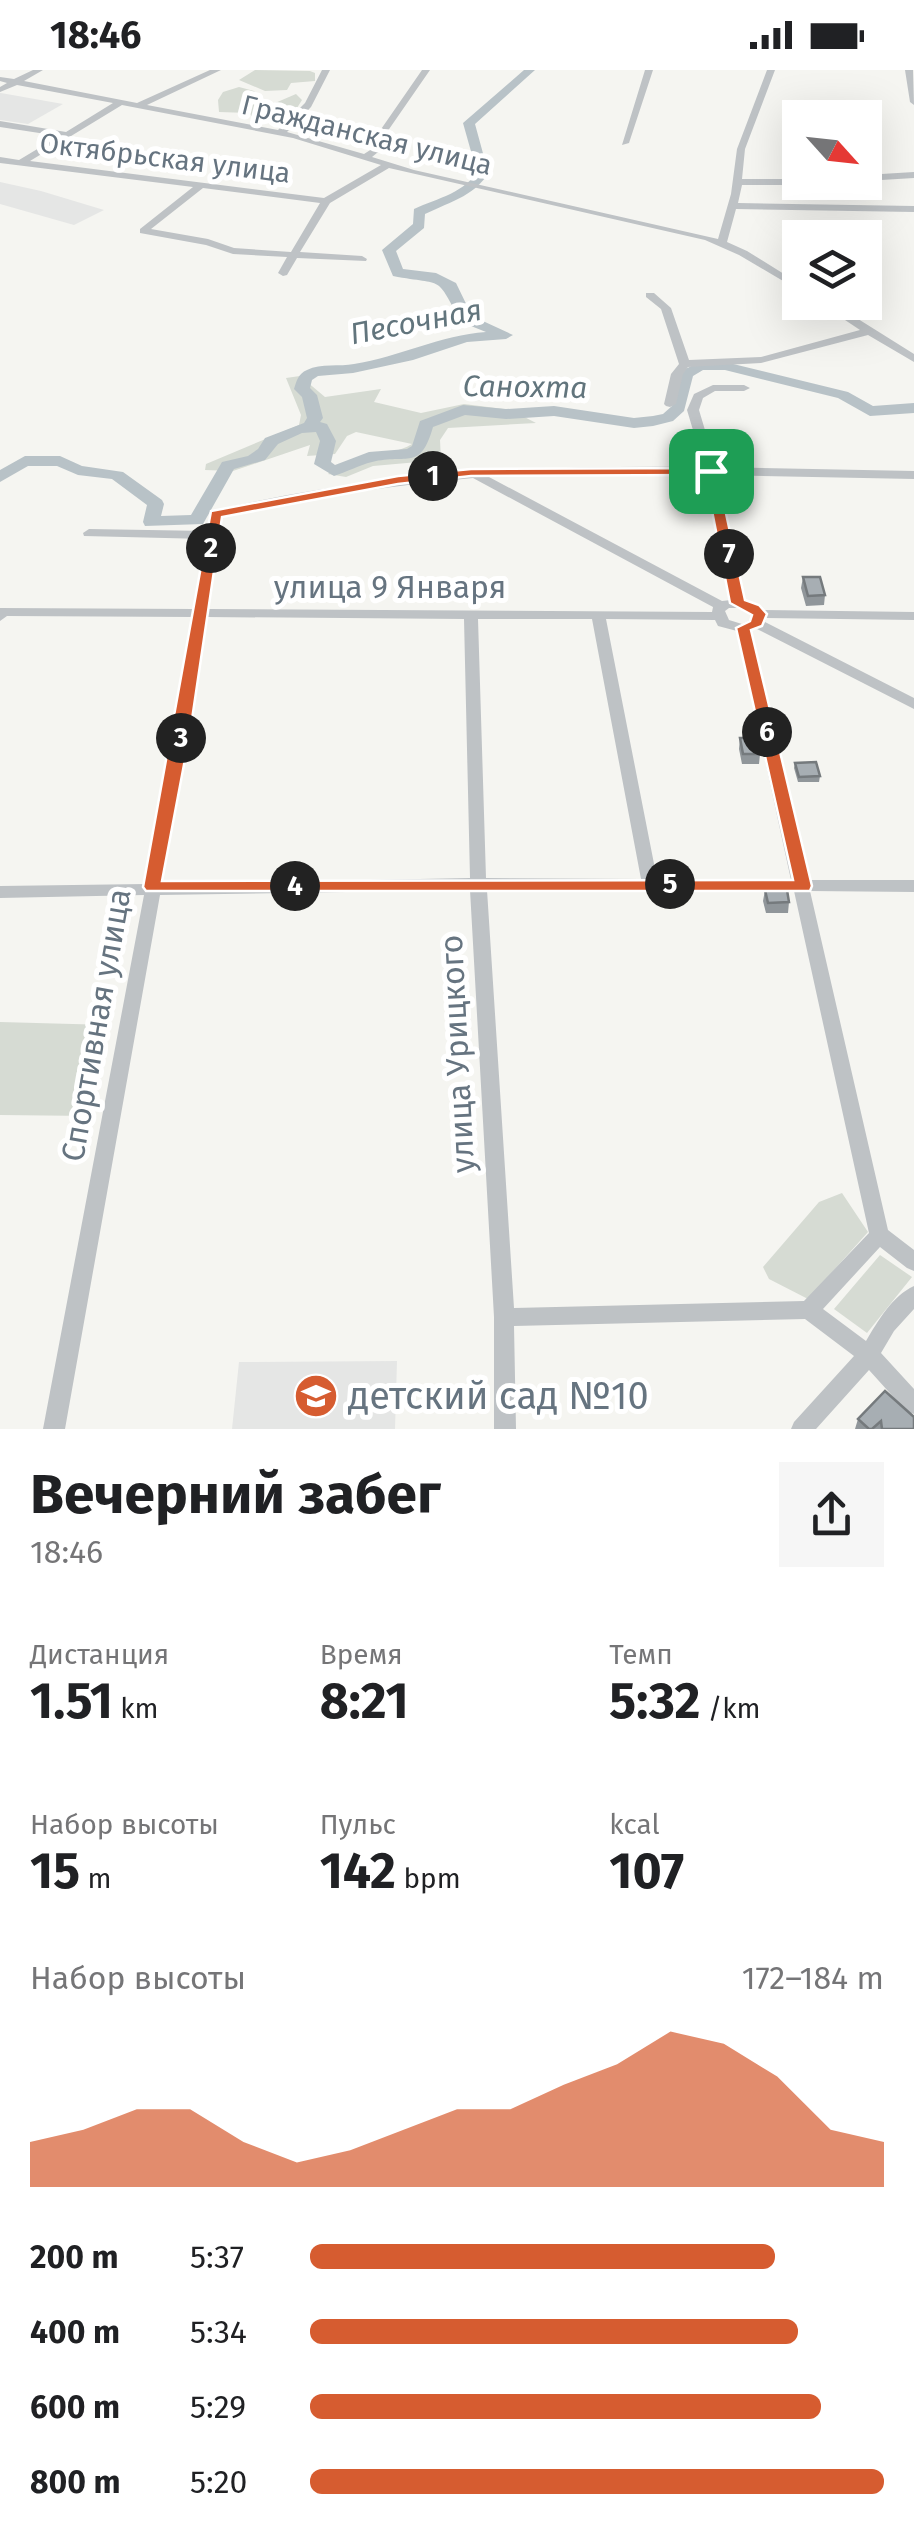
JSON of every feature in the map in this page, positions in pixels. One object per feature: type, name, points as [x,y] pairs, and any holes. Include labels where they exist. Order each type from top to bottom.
[{"type":"street","points":[[0,90],[38,70]]},
{"type":"street","points":[[139,105],[217,70]]},
{"type":"street","points":[[280,133],[303,116],[320,90],[326,70]]},
{"type":"street","points":[[365,158],[379,148],[381,136],[426,70]]},
{"type":"street","points":[[625,144],[648,70]]},
{"type":"street","points":[[722,242],[733,206],[741,149],[771,70]]},
{"type":"street","points":[[909,70],[914,102]]},
{"type":"street","name":"Гражданская улица","points":[[0,79],[280,133],[473,186],[722,242],[782,277]]},
{"type":"street","points":[[20,163],[121,102]]},
{"type":"street","points":[[0,124],[65,134]]},
{"type":"street","name":"Октябрьская улица","points":[[0,160],[326,200]]},
{"type":"street","name":"Октябрьская улица","points":[[283,273],[326,200],[388,165]]},
{"type":"street","points":[[882,177],[914,174]]},
{"type":"street","points":[[737,182],[782,182]]},
{"type":"street","points":[[202,185],[144,231],[233,250],[362,260]]},
{"type":"street","points":[[733,206],[914,208]]},
{"type":"street","points":[[650,295],[666,308],[685,364]]},
{"type":"street","points":[[851,320],[914,360]]},
{"type":"street","points":[[670,404],[676,374],[685,364],[760,360],[869,332]]},
{"type":"street","points":[[738,603],[711,471],[694,410],[698,396],[713,388],[744,388]]},
{"type":"street","points":[[471,472],[914,475]]},
{"type":"street","points":[[471,472],[720,611],[729,626],[914,616]]},
{"type":"street","name":"Спортивная улица","points":[[54,1429],[216,514],[398,480],[471,472]]},
{"type":"street","points":[[89,533],[213,535]]},
{"type":"street","points":[[720,611],[738,603],[754,608],[753,622],[804,886],[880,1235],[914,1262]]},
{"type":"street","name":"улица 9 Января","points":[[1,614],[598,615],[720,611]]},
{"type":"street","name":"улица Урицкого","points":[[472,615],[478,884],[504,1317],[504,1429]]},
{"type":"street","points":[[598,615],[650,884]]},
{"type":"street","points":[[753,622],[914,704]]},
{"type":"street","points":[[0,892],[478,884],[914,886]]},
{"type":"street","points":[[810,1310],[880,1235]]},
{"type":"street","points":[[802,1429],[869,1355],[887,1324],[914,1295]]},
{"type":"street","points":[[504,1317],[810,1310],[869,1355],[914,1404]]},
{"type":"shaded area","points":[[255,70],[310,71],[315,73],[315,81],[291,83],[287,90],[265,91],[239,80]]},
{"type":"shaded area","points":[[239,87],[254,91],[262,100],[261,109],[296,94],[302,100],[297,108],[272,112],[255,120],[249,113],[219,112],[218,100],[223,92]]},
{"type":"shaded area","points":[[0,93],[63,104],[28,124],[0,120]]},
{"type":"shaded area","points":[[0,182],[104,210],[74,225],[0,204]]},
{"type":"shaded area","points":[[300,376],[325,397],[381,389],[374,402],[421,413],[464,404],[511,410],[536,423],[448,428],[440,440],[441,460],[373,466],[346,477],[328,474],[360,457],[412,444],[356,432],[347,436],[335,454],[307,456],[310,445],[233,471],[205,470],[206,464],[299,425],[301,415],[286,378]]},
{"type":"shaded area","points":[[0,1022],[109,1025],[91,1116],[0,1115]]},
{"type":"shaded area","points":[[842,1193],[868,1232],[808,1299],[769,1279],[763,1267],[819,1202]]},
{"type":"shaded area","points":[[880,1255],[912,1277],[867,1333],[834,1309]]},
{"type":"shaded area","name":"детский сад №10","points":[[397,1361],[395,1429],[232,1429],[239,1362]]},
{"type":"building","points":[[803,577],[820,577],[825,595],[808,596]]},
{"type":"building","points":[[740,738],[757,738],[760,754],[743,754]]},
{"type":"building","points":[[816,762],[820,776],[799,777],[795,763]]},
{"type":"building","points":[[765,890],[787,890],[789,902],[768,903]]},
{"type":"building","points":[[885,1391],[914,1417],[914,1429],[882,1429],[881,1421],[869,1429],[858,1419]]},
{"type":"waterway","name":"Песочная","points":[[308,428],[315,418],[309,395],[302,389],[305,378],[314,372],[353,369],[413,356],[465,338],[506,335],[466,319],[451,286],[431,276],[398,273],[389,250],[419,225],[419,212],[467,191],[481,177],[486,167],[465,162],[478,157],[469,123],[530,70]]},
{"type":"waterway","name":"Санохта","points":[[308,428],[321,427],[328,441],[322,464],[334,471],[369,457],[411,453],[419,448],[426,424],[463,410],[506,414],[554,411],[634,423],[653,421],[668,418],[679,408],[686,374],[700,366],[725,366],[843,395],[870,411],[914,408]]},
{"type":"waterway","name":"Санохта","points":[[0,477],[25,461],[60,461],[78,470],[117,475],[156,504],[151,522],[197,520],[228,465],[259,456],[271,441],[308,428]]},
{"type":"place","name":"детский сад №10","points":[[316,1396]]},
{"type":"route","points":[[711,471],[738,603],[749,605],[760,614],[757,623],[743,628],[804,886],[152,887],[182,733],[216,514],[398,480],[471,472],[711,471]]}]
